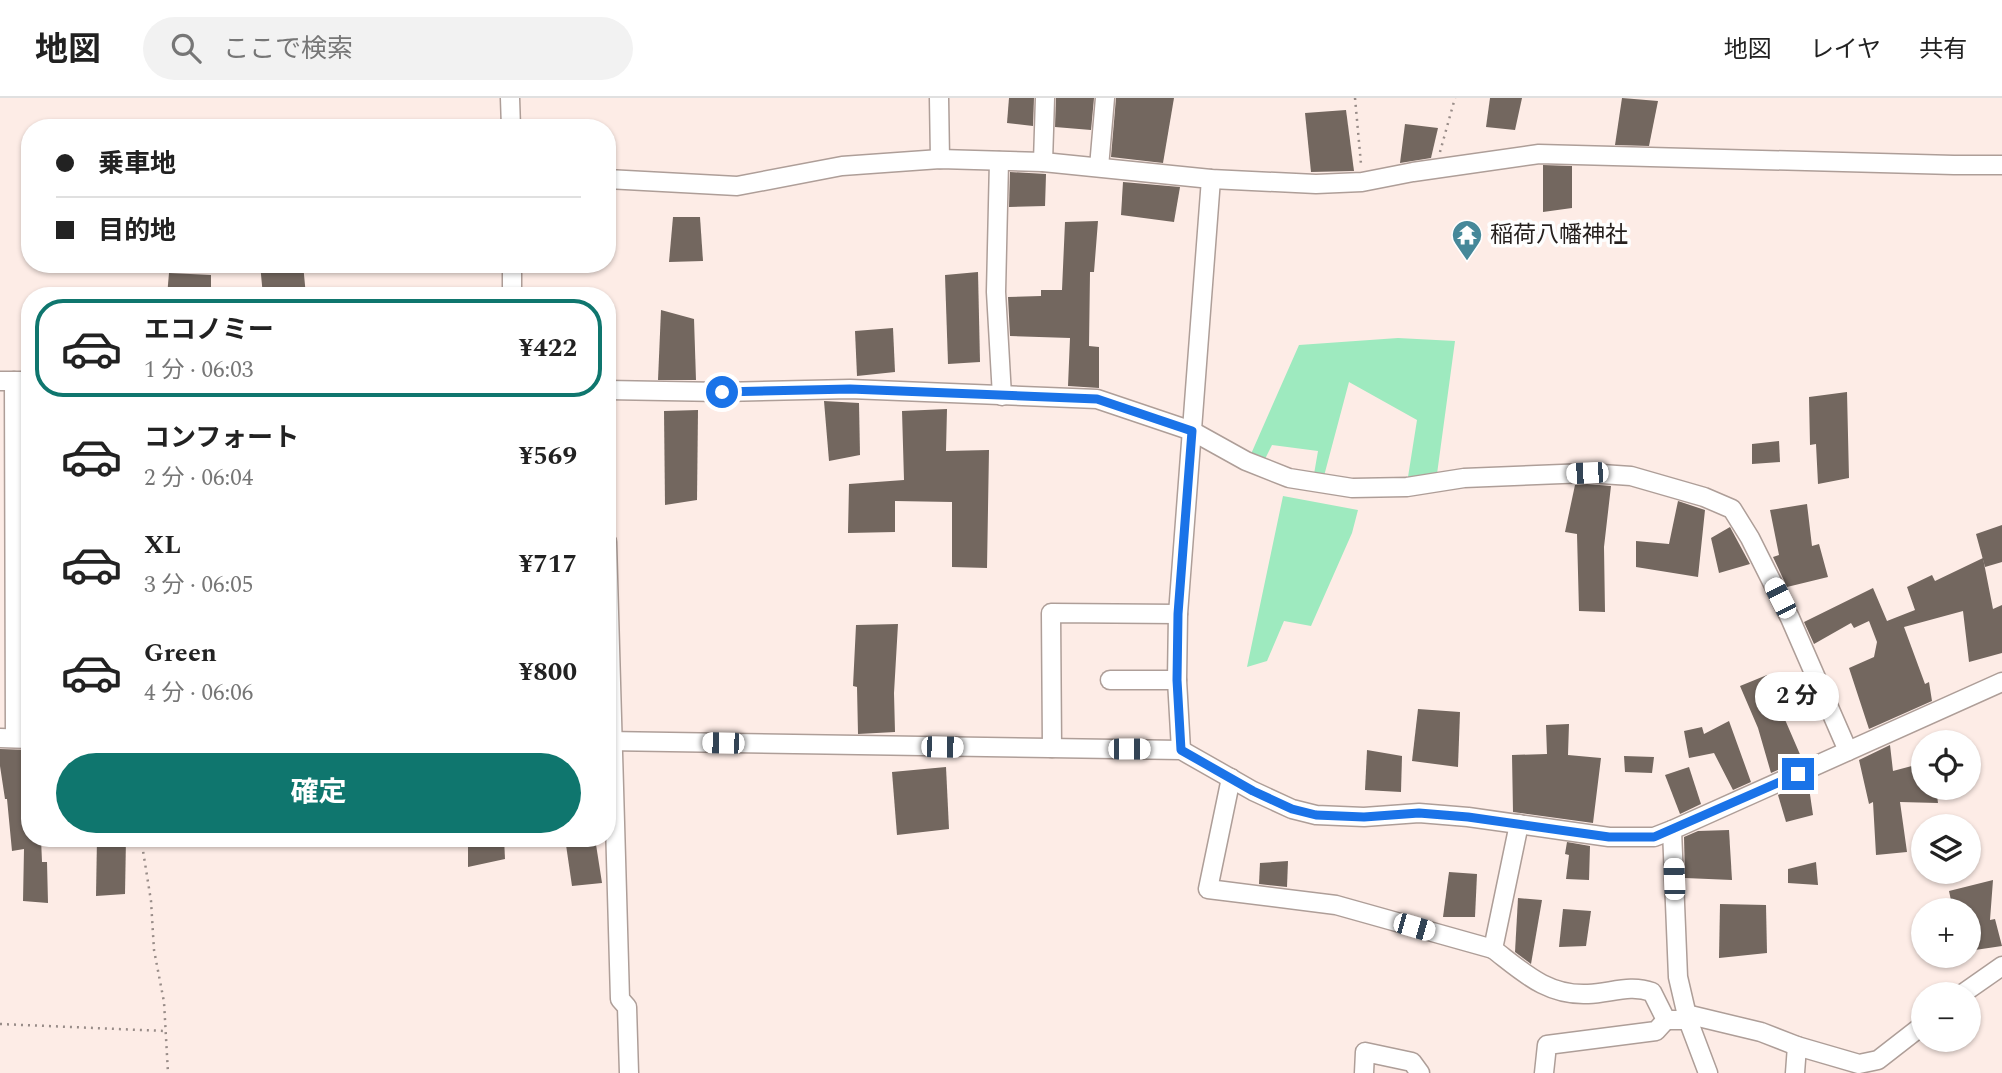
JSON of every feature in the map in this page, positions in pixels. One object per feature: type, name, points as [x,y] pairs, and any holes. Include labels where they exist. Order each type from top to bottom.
[{"type":"street","points":[[510,98],[511,119]]},
{"type":"street","points":[[939,98],[940,159]]},
{"type":"street","points":[[1043,162],[1045,98]]},
{"type":"street","points":[[1099,167],[1105,98]]},
{"type":"street","points":[[616,179],[737,186],[842,166],[940,159],[1043,162],[1211,178],[1316,184],[1362,182],[1539,154],[2002,165]]},
{"type":"street","points":[[999,161],[996,292],[1002,396]]},
{"type":"street","points":[[1181,750],[1177,680],[1178,614],[1211,178]]},
{"type":"street","points":[[15,381],[15,738]]},
{"type":"street","points":[[616,390],[722,392],[850,389],[1097,399],[1192,431],[1246,461],[1289,478],[1352,488],[1407,487],[1464,478],[1587,473],[1631,476],[1704,497],[1732,509],[1750,538],[1790,618],[1848,751]]},
{"type":"street","points":[[1052,748],[1051,613],[1178,614]]},
{"type":"street","points":[[1110,680],[1177,680]]},
{"type":"street","points":[[616,741],[1181,750],[1253,791],[1292,809],[1316,815],[1364,817],[1419,813],[1609,837],[1654,837],[2002,682]]},
{"type":"street","points":[[1231,778],[1208,889],[1336,905],[1493,949],[1540,984],[1570,994],[1639,987],[1652,992],[1666,1020]]},
{"type":"street","points":[[1493,949],[1519,824]]},
{"type":"street","points":[[1672,830],[1678,977],[1687,1017],[1708,1073]]},
{"type":"street","points":[[614,847],[620,999],[627,1007],[629,1073]]},
{"type":"street","points":[[1979,982],[2002,966]]},
{"type":"street","points":[[1544,1073],[1547,1045],[1656,1031],[1666,1020],[1687,1017],[1761,1032],[1858,1064],[1878,1060],[1911,1034]]},
{"type":"street","points":[[1795,1073],[1797,1046]]},
{"type":"street","points":[[1364,1073],[1365,1052],[1412,1062],[1420,1073]]},
{"type":"path","points":[[1355,98],[1362,182]]},
{"type":"path","points":[[1435,169],[1455,98]]},
{"type":"path","points":[[142,847],[151,901],[154,950],[164,1002],[168,1073]]},
{"type":"path","points":[[0,1024],[165,1031]]},
{"type":"green space","points":[[1398,338],[1455,341],[1437,474],[1408,477],[1417,420],[1349,382],[1324,476],[1314,474],[1318,451],[1272,445],[1264,461],[1251,454],[1299,345]]},
{"type":"green space","points":[[1283,496],[1358,510],[1352,533],[1311,626],[1284,621],[1267,661],[1247,667]]},
{"type":"building","points":[[1009,98],[1034,98],[1033,126],[1007,123]]},
{"type":"building","points":[[1056,98],[1094,98],[1091,130],[1055,127]]},
{"type":"building","points":[[1116,98],[1174,98],[1163,163],[1111,157]]},
{"type":"building","points":[[1490,98],[1522,98],[1515,130],[1486,127]]},
{"type":"building","points":[[1622,98],[1658,101],[1649,146],[1615,145]]},
{"type":"building","points":[[1346,110],[1354,171],[1311,172],[1305,113]]},
{"type":"building","points":[[1405,124],[1438,128],[1431,158],[1400,163]]},
{"type":"building","points":[[1543,165],[1572,166],[1572,208],[1543,212]]},
{"type":"building","points":[[1010,172],[1046,174],[1045,206],[1009,207]]},
{"type":"building","points":[[1123,182],[1180,187],[1174,222],[1121,215]]},
{"type":"building","points":[[673,217],[700,217],[703,261],[669,262]]},
{"type":"building","points":[[1098,221],[1094,272],[1090,272],[1089,346],[1099,347],[1099,388],[1068,386],[1070,338],[1010,336],[1008,297],[1041,296],[1041,290],[1062,290],[1065,222]]},
{"type":"building","points":[[978,272],[980,362],[948,364],[945,275]]},
{"type":"building","points":[[169,273],[211,275],[211,287],[168,287]]},
{"type":"building","points":[[261,273],[304,273],[305,287],[262,287]]},
{"type":"building","points":[[661,310],[694,319],[696,380],[658,380]]},
{"type":"building","points":[[893,328],[895,372],[857,376],[855,331]]},
{"type":"building","points":[[1847,392],[1849,478],[1818,484],[1816,444],[1810,445],[1809,397]]},
{"type":"building","points":[[824,401],[859,403],[860,455],[829,461]]},
{"type":"building","points":[[947,409],[946,451],[989,450],[987,568],[952,567],[952,502],[895,501],[895,532],[848,533],[849,484],[904,480],[902,411]]},
{"type":"building","points":[[698,410],[697,500],[665,505],[664,411]]},
{"type":"building","points":[[1779,441],[1780,462],[1752,464],[1752,444]]},
{"type":"building","points":[[1575,485],[1611,486],[1604,547],[1605,612],[1579,611],[1577,534],[1565,532]]},
{"type":"building","points":[[1678,501],[1705,510],[1698,577],[1636,567],[1636,541],[1669,544]]},
{"type":"building","points":[[1807,504],[1812,546],[1819,544],[1828,577],[1787,587],[1773,557],[1779,555],[1770,510]]},
{"type":"building","points":[[2002,525],[2002,562],[1985,567],[1976,534]]},
{"type":"building","points":[[1730,527],[1750,564],[1719,573],[1711,538]]},
{"type":"building","points":[[1983,558],[1993,609],[2002,605],[2002,653],[1969,662],[1963,611],[1904,627],[1925,684],[1929,682],[1932,701],[1869,729],[1849,668],[1874,657],[1877,642],[1869,621],[1854,628],[1851,623],[1814,644],[1804,622],[1873,588],[1887,621],[1915,610],[1907,587],[1932,575],[1935,581]]},
{"type":"building","points":[[898,624],[895,732],[858,734],[857,687],[853,686],[856,625]]},
{"type":"building","points":[[1767,675],[1786,714],[1783,715],[1802,759],[1771,773],[1758,728],[1740,686]]},
{"type":"building","points":[[1418,709],[1460,712],[1458,767],[1412,761]]},
{"type":"building","points":[[1729,721],[1751,782],[1733,790],[1714,753],[1689,758],[1684,731],[1702,727],[1704,734]]},
{"type":"building","points":[[1569,724],[1568,755],[1601,758],[1593,823],[1513,812],[1512,755],[1547,754],[1546,725]]},
{"type":"building","points":[[1890,745],[1893,771],[1911,766],[1911,800],[1938,800],[1938,803],[1900,802],[1907,852],[1876,855],[1873,802],[1869,804],[1859,760]]},
{"type":"building","points":[[0,749],[21,750],[21,847],[41,847],[42,862],[47,862],[48,903],[23,901],[24,849],[12,851],[7,799],[0,766]]},
{"type":"building","points":[[1367,750],[1402,756],[1401,792],[1365,790]]},
{"type":"building","points":[[1624,756],[1654,757],[1652,773],[1625,772]]},
{"type":"building","points":[[946,767],[949,829],[897,835],[892,772]]},
{"type":"building","points":[[1689,767],[1701,804],[1680,814],[1665,775]]},
{"type":"building","points":[[1808,781],[1813,815],[1786,822],[1778,795]]},
{"type":"building","points":[[1729,830],[1732,880],[1685,878],[1684,837],[1698,831]]},
{"type":"building","points":[[1567,842],[1590,846],[1589,880],[1566,879],[1569,855],[1565,854]]},
{"type":"building","points":[[97,847],[126,847],[125,894],[96,896]]},
{"type":"building","points":[[468,847],[504,847],[505,859],[468,867]]},
{"type":"building","points":[[566,847],[596,847],[602,883],[572,886]]},
{"type":"building","points":[[1288,861],[1287,887],[1259,884],[1260,863]]},
{"type":"building","points":[[1816,862],[1818,885],[1788,883],[1788,869]]},
{"type":"building","points":[[1449,872],[1477,874],[1475,917],[1443,917]]},
{"type":"building","points":[[1993,880],[1990,920],[1995,919],[2002,946],[1981,949],[1981,898],[1950,898],[1949,891]]},
{"type":"building","points":[[1518,898],[1542,900],[1531,964],[1515,952]]},
{"type":"building","points":[[1720,904],[1766,905],[1767,953],[1719,958]]},
{"type":"building","points":[[1563,909],[1591,911],[1586,946],[1559,947]]},
{"type":"place","name":"稲荷八幡神社","points":[[1467,262]]},
{"type":"route","points":[[722,392],[850,389],[1097,399],[1192,431],[1178,614],[1177,680],[1181,750],[1253,791],[1292,809],[1316,815],[1364,817],[1419,813],[1468,817],[1609,837],[1654,837],[1798,774]]}]
